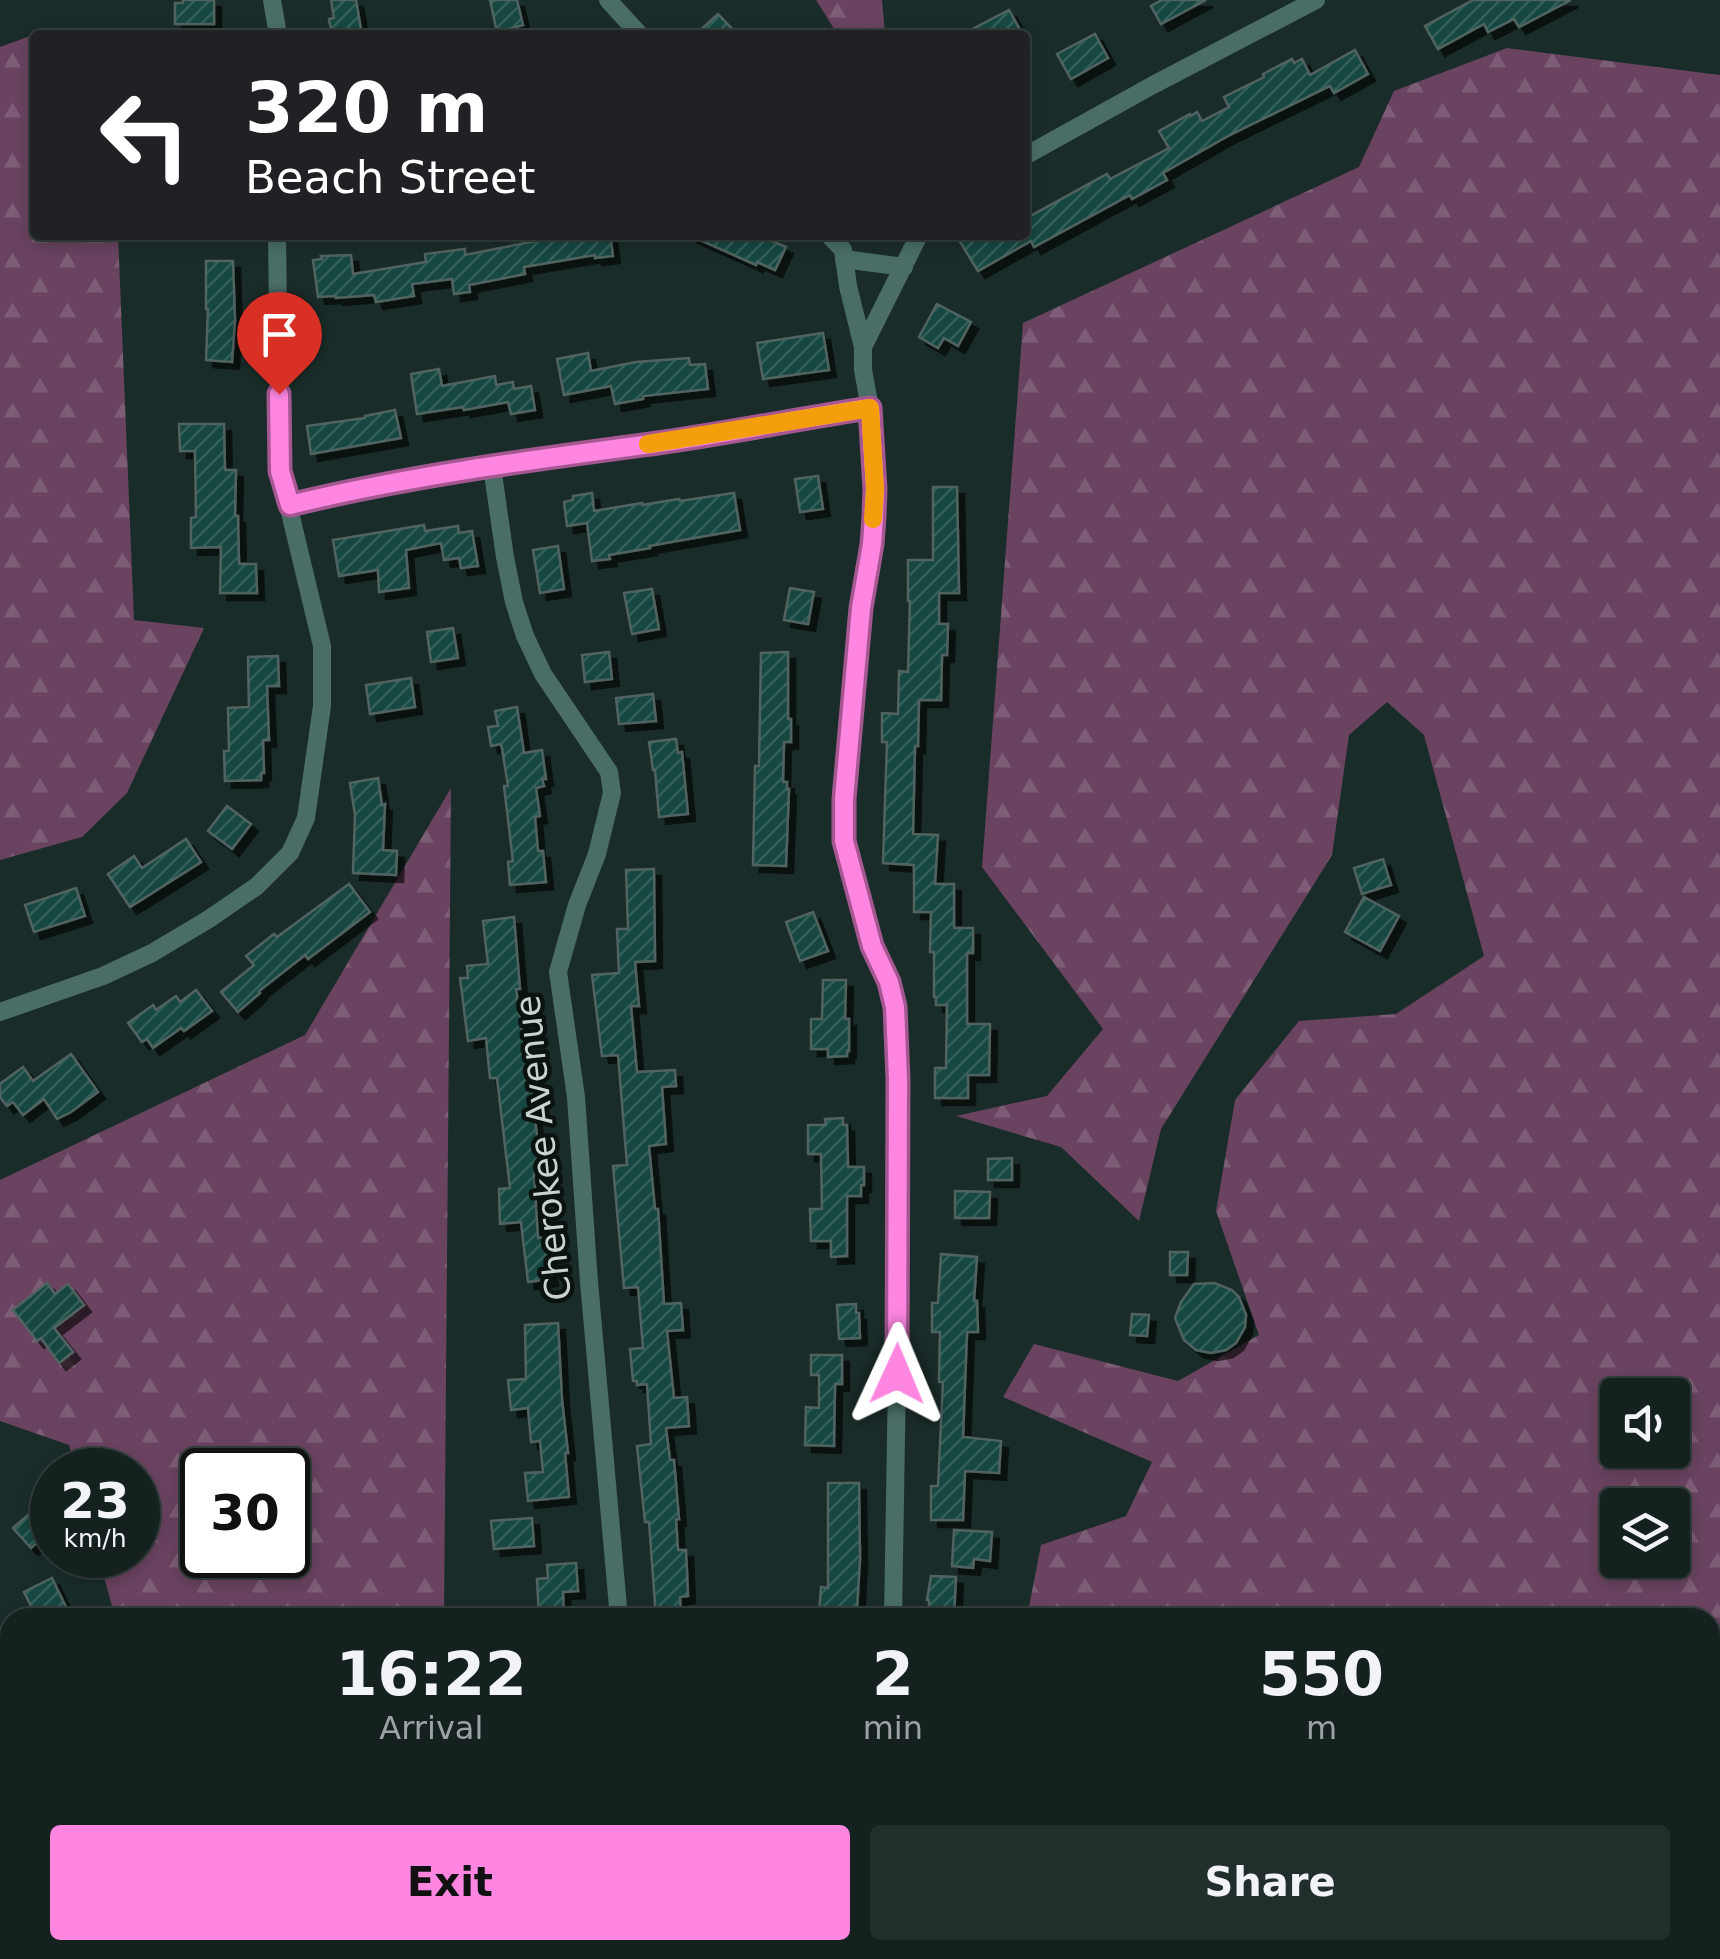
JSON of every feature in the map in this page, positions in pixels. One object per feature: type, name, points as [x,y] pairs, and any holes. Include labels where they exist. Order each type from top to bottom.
[{"type":"street","points":[[272,0],[277,30]]},
{"type":"street","points":[[608,0],[635,30]]},
{"type":"street","points":[[1030,153],[1316,0]]},
{"type":"street","points":[[0,1012],[64,991],[152,953],[209,919],[257,886],[290,853],[306,818],[322,706],[322,646],[280,471],[277,240]]},
{"type":"street","points":[[834,240],[843,250],[863,346],[875,489],[844,799],[844,841],[872,946],[889,982],[898,1043],[893,1608]]},
{"type":"street","points":[[863,346],[918,240]]},
{"type":"street","points":[[844,260],[904,267]]},
{"type":"street","points":[[290,505],[391,482],[870,408]]},
{"type":"street","name":"Cherokee Avenue","points":[[492,467],[505,557],[525,636],[543,674],[609,772],[612,793],[597,854],[558,972],[576,1097],[618,1608]]},
{"type":"green space","points":[[816,0],[882,0],[885,30],[835,30]]},
{"type":"green space","points":[[30,36],[30,240],[118,240],[134,620],[204,628],[127,793],[82,837],[0,860],[0,47]]},
{"type":"green space","points":[[1507,48],[1720,75],[1720,1608],[1029,1608],[1041,1545],[1126,1516],[1152,1462],[1003,1397],[1034,1344],[1178,1381],[1259,1335],[1216,1211],[1235,1100],[1299,1021],[1396,1014],[1484,956],[1424,735],[1387,702],[1349,735],[1332,855],[1161,1129],[1139,1221],[1061,1147],[956,1116],[1047,1096],[1103,1029],[982,867],[1023,323],[1359,167],[1394,91]]},
{"type":"green space","points":[[451,788],[444,1608],[113,1608],[104,1578],[160,1578],[160,1448],[70,1448],[0,1421],[0,1180],[305,1035]]},
{"type":"building","points":[[214,0],[214,24],[175,24],[175,3]]},
{"type":"building","points":[[331,0],[356,0],[361,30],[331,30],[329,19],[334,18]]},
{"type":"building","points":[[490,0],[517,0],[523,25],[497,30]]},
{"type":"building","points":[[1162,0],[1206,0],[1161,24],[1151,6]]},
{"type":"building","points":[[1473,0],[1571,0],[1519,27],[1514,19],[1488,32],[1484,24],[1438,49],[1425,26]]},
{"type":"building","points":[[1009,10],[1020,30],[971,30]]},
{"type":"building","points":[[718,14],[733,30],[700,30]]},
{"type":"building","points":[[1095,34],[1108,58],[1071,79],[1057,54]]},
{"type":"building","points":[[1355,50],[1368,74],[1334,93],[1330,86],[1228,136],[1163,173],[1167,180],[1132,199],[1130,195],[1034,247],[1031,241],[978,271],[959,240],[1030,240],[1030,216],[1107,174],[1110,179],[1169,148],[1159,131],[1190,114],[1197,112],[1202,121],[1229,107],[1224,97],[1292,59],[1294,63],[1302,59],[1310,75]]},
{"type":"building","points":[[611,240],[613,256],[595,255],[524,267],[525,274],[469,285],[470,292],[454,294],[452,279],[412,284],[414,296],[376,302],[374,295],[318,297],[313,260],[322,259],[321,256],[351,255],[353,274],[426,262],[425,254],[465,249],[465,255],[536,241]]},
{"type":"building","points":[[700,240],[769,240],[786,247],[775,270],[757,262],[756,265]]},
{"type":"building","points":[[206,261],[233,261],[232,362],[206,360]]},
{"type":"building","points":[[937,304],[971,322],[958,346],[944,338],[938,348],[919,337]]},
{"type":"building","points":[[823,333],[829,370],[763,379],[757,343]]},
{"type":"building","points":[[588,353],[591,371],[636,362],[689,358],[690,365],[705,364],[708,389],[643,396],[615,404],[611,386],[564,395],[557,359]]},
{"type":"building","points":[[439,369],[442,386],[495,376],[496,385],[513,382],[514,389],[531,386],[535,410],[511,414],[508,402],[417,414],[411,374]]},
{"type":"building","points":[[395,410],[401,438],[311,454],[307,426]]},
{"type":"building","points":[[179,424],[224,424],[225,470],[236,470],[239,564],[256,564],[257,593],[220,593],[221,547],[191,548],[191,518],[196,517],[195,451],[180,451]]},
{"type":"building","points":[[818,476],[823,509],[800,512],[795,479]]},
{"type":"building","points":[[933,487],[957,487],[959,593],[939,593],[939,624],[948,624],[947,655],[942,655],[941,700],[919,700],[913,834],[938,835],[935,884],[954,884],[954,928],[973,928],[973,953],[967,953],[967,1024],[990,1024],[989,1075],[968,1075],[968,1098],[935,1098],[935,1068],[946,1068],[947,1005],[936,1005],[934,997],[931,912],[914,912],[914,865],[883,863],[887,742],[882,742],[882,713],[898,714],[899,671],[908,672],[908,560],[933,560]]},
{"type":"building","points":[[592,493],[594,511],[734,493],[740,530],[592,561],[587,523],[567,526],[564,502]]},
{"type":"building","points":[[424,525],[425,531],[458,526],[459,533],[472,531],[478,566],[461,568],[459,558],[444,560],[441,543],[406,550],[409,588],[379,592],[378,570],[339,576],[333,540]]},
{"type":"building","points":[[558,546],[564,589],[540,593],[533,550]]},
{"type":"building","points":[[790,588],[814,592],[808,624],[784,620]]},
{"type":"building","points":[[652,589],[659,629],[632,634],[624,593]]},
{"type":"building","points":[[453,628],[458,658],[431,662],[427,632]]},
{"type":"building","points":[[609,652],[612,679],[585,682],[582,655]]},
{"type":"building","points":[[788,652],[791,742],[784,742],[783,782],[787,782],[789,789],[786,866],[753,865],[761,653]]},
{"type":"building","points":[[278,656],[279,686],[267,686],[269,740],[263,740],[264,773],[261,780],[225,781],[228,708],[249,707],[248,657]]},
{"type":"building","points":[[411,678],[415,707],[370,714],[366,685]]},
{"type":"building","points":[[653,694],[656,721],[619,724],[616,698]]},
{"type":"building","points":[[517,707],[524,753],[542,750],[546,779],[542,779],[544,786],[536,788],[540,816],[535,817],[546,882],[510,885],[508,862],[513,861],[504,786],[508,786],[501,744],[491,746],[488,727],[498,726],[495,711]]},
{"type":"building","points":[[676,739],[678,753],[682,752],[688,814],[659,817],[649,742]]},
{"type":"building","points":[[378,778],[382,805],[385,804],[383,850],[397,851],[396,875],[353,873],[355,815],[350,783]]},
{"type":"building","points":[[227,806],[251,824],[232,849],[208,831]]},
{"type":"building","points":[[186,839],[201,862],[130,907],[108,874],[134,856],[142,868]]},
{"type":"building","points":[[1383,859],[1391,885],[1362,894],[1354,868]]},
{"type":"building","points":[[654,869],[655,961],[635,962],[639,1006],[631,1006],[637,1072],[675,1070],[676,1086],[662,1087],[666,1144],[649,1146],[658,1209],[664,1304],[681,1303],[683,1330],[667,1331],[674,1398],[687,1397],[689,1426],[666,1428],[670,1460],[674,1460],[678,1550],[686,1550],[688,1596],[680,1597],[681,1608],[655,1608],[649,1522],[645,1522],[637,1446],[651,1444],[647,1384],[637,1385],[633,1381],[630,1349],[643,1348],[638,1287],[624,1288],[613,1166],[627,1165],[618,1055],[602,1056],[592,975],[619,973],[617,929],[628,929],[626,870]]},
{"type":"building","points":[[349,884],[370,912],[308,959],[305,955],[238,1012],[221,992],[254,965],[246,956]]},
{"type":"building","points":[[76,888],[85,916],[34,932],[25,905]]},
{"type":"building","points":[[1364,897],[1399,916],[1380,951],[1345,932]]},
{"type":"building","points":[[813,912],[828,951],[800,961],[786,922]]},
{"type":"building","points":[[514,917],[520,989],[516,989],[544,1165],[540,1165],[541,1171],[534,1172],[538,1238],[547,1237],[552,1269],[551,1279],[528,1282],[521,1222],[500,1224],[499,1189],[510,1188],[497,1078],[490,1078],[486,1038],[468,1041],[460,978],[468,978],[467,966],[488,964],[483,921]]},
{"type":"building","points":[[823,980],[846,980],[847,1056],[828,1057],[828,1049],[811,1049],[811,1019],[822,1019]]},
{"type":"building","points":[[196,990],[212,1011],[153,1048],[147,1039],[142,1042],[128,1023],[153,1005],[156,1010],[176,996],[180,1002]]},
{"type":"building","points":[[71,1054],[98,1092],[71,1112],[57,1119],[44,1099],[23,1115],[13,1102],[7,1106],[0,1097],[0,1084],[23,1067],[33,1081]]},
{"type":"building","points":[[843,1118],[843,1125],[847,1125],[848,1167],[864,1167],[864,1185],[861,1196],[847,1196],[847,1256],[831,1257],[831,1241],[811,1241],[810,1209],[822,1209],[821,1154],[808,1154],[808,1125],[826,1125],[825,1119]]},
{"type":"building","points":[[1012,1158],[1012,1180],[988,1180],[988,1159]]},
{"type":"building","points":[[955,1191],[990,1192],[989,1218],[955,1218]]},
{"type":"building","points":[[1170,1252],[1188,1252],[1187,1275],[1170,1275]]},
{"type":"building","points":[[941,1254],[977,1257],[974,1301],[978,1332],[967,1332],[963,1437],[1001,1441],[999,1473],[965,1471],[963,1520],[931,1520],[931,1486],[938,1486],[943,1382],[939,1382],[940,1332],[932,1332],[932,1303],[938,1303]]},
{"type":"building","points":[[47,1283],[55,1294],[68,1284],[84,1305],[54,1328],[73,1352],[59,1363],[13,1310]]},
{"type":"building","points":[[1214,1283],[1239,1297],[1246,1315],[1245,1327],[1236,1343],[1211,1353],[1196,1350],[1184,1340],[1175,1318],[1194,1284]]},
{"type":"building","points":[[856,1304],[860,1338],[839,1339],[837,1305]]},
{"type":"building","points":[[1132,1314],[1149,1315],[1147,1336],[1130,1335]]},
{"type":"building","points":[[558,1323],[569,1497],[528,1501],[525,1473],[543,1472],[540,1441],[531,1442],[528,1408],[511,1410],[508,1380],[526,1379],[525,1325]]},
{"type":"building","points":[[811,1355],[842,1355],[842,1384],[835,1384],[834,1446],[805,1445],[806,1407],[819,1408],[819,1375],[811,1375]]},
{"type":"building","points":[[828,1483],[859,1483],[857,1608],[820,1608],[821,1587],[828,1588]]},
{"type":"building","points":[[30,1513],[30,1547],[13,1528]]},
{"type":"building","points":[[532,1518],[534,1546],[494,1549],[491,1521]]},
{"type":"building","points":[[954,1530],[992,1532],[990,1561],[974,1559],[973,1568],[952,1566]]},
{"type":"building","points":[[576,1563],[578,1591],[563,1592],[564,1608],[538,1608],[537,1579],[548,1578],[547,1565]]},
{"type":"building","points":[[931,1576],[956,1577],[954,1608],[929,1608]]},
{"type":"building","points":[[52,1578],[66,1607],[32,1608],[24,1592]]},
{"type":"slow traffic","points":[[648,444],[870,408],[873,519]]},
{"type":"route","points":[[279,394],[280,471],[290,505],[391,482],[870,408],[874,517],[861,608],[844,799],[844,841],[872,946],[889,982],[895,1007],[897,1374]]}]
